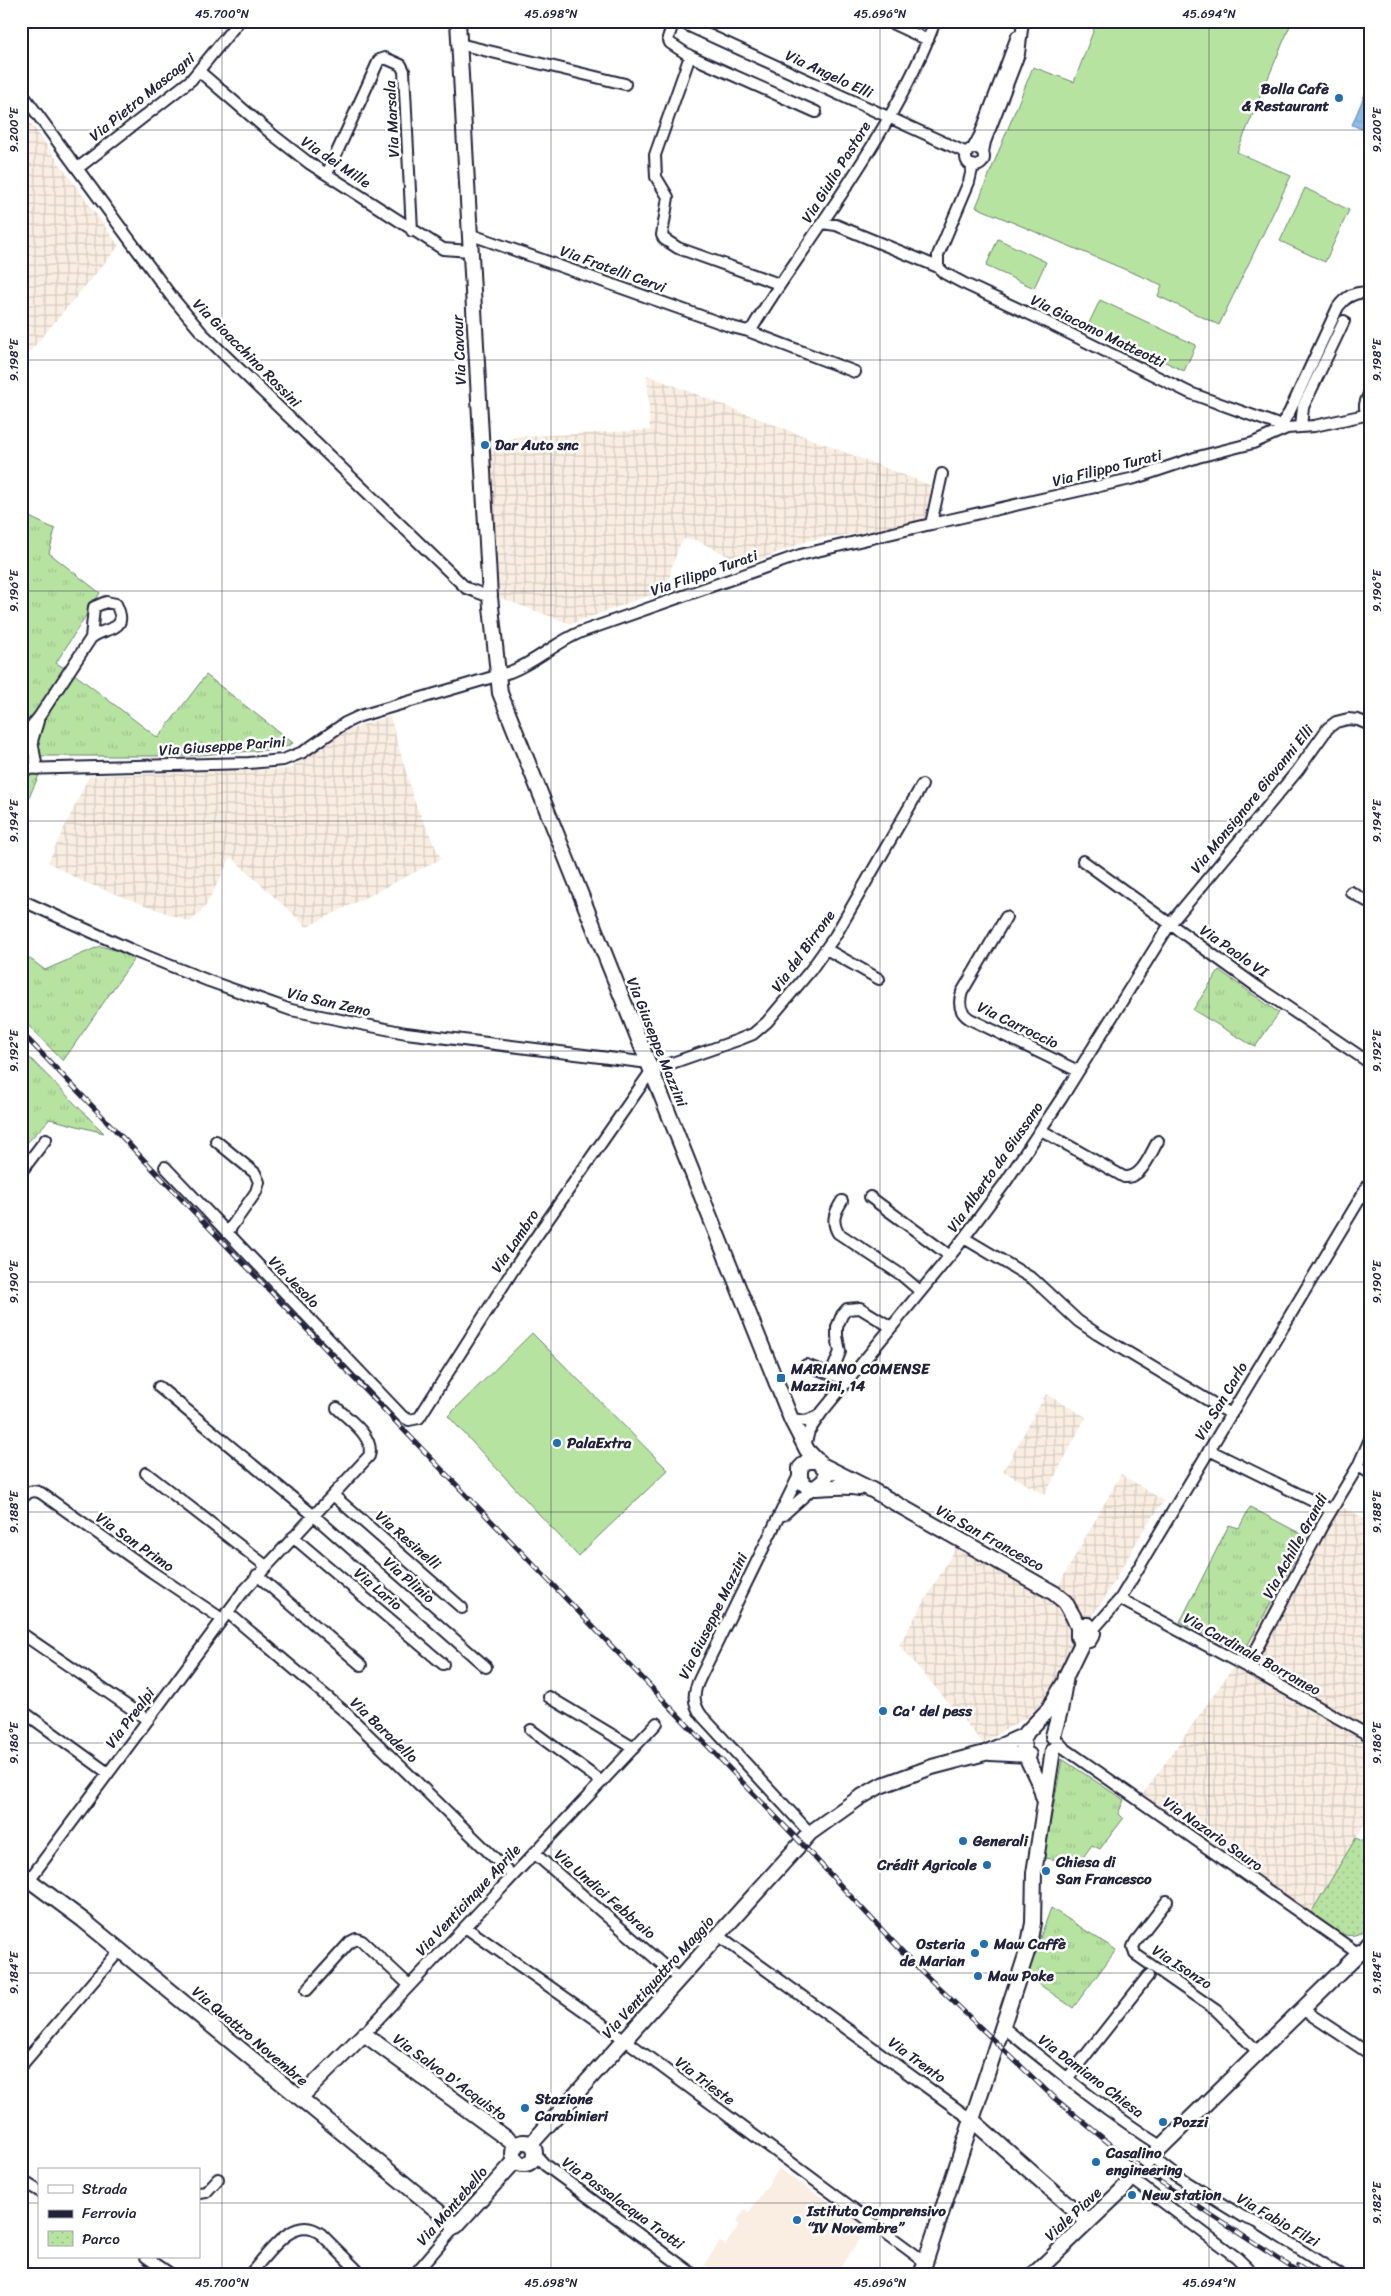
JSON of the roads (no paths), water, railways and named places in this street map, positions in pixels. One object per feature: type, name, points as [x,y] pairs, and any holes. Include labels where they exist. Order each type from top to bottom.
[{"type":"street","name":"Via Pietro Mascagni","points":[[78,168],[200,72],[239,21]]},
{"type":"street","name":"Via Cavour","points":[[458,21],[496,676]]},
{"type":"street","points":[[674,21],[668,38],[670,43],[690,56],[816,112]]},
{"type":"street","name":"Via Angelo Elli","points":[[678,21],[888,118],[970,151]]},
{"type":"street","points":[[888,21],[928,40]]},
{"type":"street","name":"Via Giulio Pastore","points":[[748,331],[753,327],[779,284],[822,223],[888,118],[928,40],[934,21]]},
{"type":"street","points":[[1023,21],[1018,54],[984,142],[983,161],[979,165],[973,165],[968,161],[970,151],[980,135],[1023,21]]},
{"type":"street","points":[[459,44],[625,84]]},
{"type":"street","points":[[690,56],[655,156],[656,177],[668,197],[662,234],[664,239],[678,248],[779,284]]},
{"type":"street","name":"Via Marsala","points":[[327,174],[379,60],[386,58],[401,65],[404,71],[412,231]]},
{"type":"street","name":"Via dei Mille","points":[[200,72],[273,135],[412,231],[443,249],[470,251]]},
{"type":"street","name":"Via Gioacchino Rossini","points":[[21,92],[171,296],[202,333],[466,588],[490,597]]},
{"type":"street","points":[[970,151],[978,148],[983,152]]},
{"type":"street","points":[[938,267],[938,255],[969,182],[973,165]]},
{"type":"street","name":"Via Giacomo Matteotti","points":[[822,223],[836,225],[938,267],[944,274],[1190,393],[1284,427],[1301,428],[1369,414]]},
{"type":"street","name":"Via Fratelli Cervi","points":[[469,234],[748,331],[855,372]]},
{"type":"street","points":[[1284,427],[1338,307],[1344,299],[1358,292],[1370,293]]},
{"type":"street","points":[[1301,428],[1304,407],[1344,322]]},
{"type":"street","points":[[1369,414],[1365,409],[1365,403],[1370,392]]},
{"type":"street","name":"Via Filippo Turati","points":[[496,676],[523,666],[581,632],[786,560],[830,547],[1135,478],[1198,457],[1253,443],[1284,427]]},
{"type":"street","points":[[931,524],[942,474]]},
{"type":"street","points":[[23,737],[39,717],[91,638]]},
{"type":"street","name":"Via Giuseppe Parini","points":[[21,770],[249,763],[283,760],[303,752],[345,723],[360,716],[496,676]]},
{"type":"street","name":"Via Giuseppe Mazzini","points":[[496,676],[508,718],[795,1423],[805,1446],[821,1463]]},
{"type":"street","points":[[37,769],[32,741],[39,717]]},
{"type":"street","name":"Via Monsignore Giovanni Elli","points":[[1170,924],[1300,767],[1328,728],[1336,722],[1348,719],[1360,720],[1370,725]]},
{"type":"street","name":"Via del Birrone","points":[[650,1067],[735,1042],[757,1031],[776,1012],[826,949],[922,785]]},
{"type":"street","name":"Via Paolo VI","points":[[1083,861],[1170,924],[1370,1062]]},
{"type":"street","points":[[1352,892],[1370,902]]},
{"type":"street","name":"Via San Zeno","points":[[21,900],[152,959],[264,1001],[299,1012],[406,1033],[650,1067]]},
{"type":"street","name":"Via Carroccio","points":[[1006,917],[962,992],[959,1003],[962,1012],[970,1019],[1078,1071]]},
{"type":"street","name":"Via Alberto da Giussano","points":[[805,1446],[810,1431],[822,1412],[964,1238],[1041,1130],[1170,924]]},
{"type":"street","points":[[826,949],[879,979]]},
{"type":"street","name":"Via Lambro","points":[[403,1417],[413,1420],[421,1417],[515,1267],[650,1067]]},
{"type":"street","points":[[1041,1130],[1116,1174],[1129,1177],[1140,1170],[1158,1141]]},
{"type":"street","points":[[21,1172],[46,1139]]},
{"type":"street","points":[[216,1141],[255,1174],[259,1182],[256,1192],[227,1233]]},
{"type":"street","name":"Via Jesolo","points":[[165,1167],[403,1417]]},
{"type":"street","name":"Via San Carlo","points":[[1088,1636],[1120,1600],[1370,1182]]},
{"type":"street","points":[[870,1197],[950,1256]]},
{"type":"street","points":[[842,1201],[834,1216],[834,1225],[838,1233],[900,1274],[920,1292]]},
{"type":"street","points":[[964,1238],[1038,1283],[1078,1321],[1097,1334],[1231,1414]]},
{"type":"street","points":[[831,1374],[840,1352],[836,1330],[842,1315],[847,1309],[860,1308],[891,1327]]},
{"type":"street","points":[[806,1365],[847,1380]]},
{"type":"street","points":[[159,1387],[313,1515]]},
{"type":"street","name":"Via Prealpi","points":[[25,1877],[108,1773],[257,1575],[366,1460],[371,1449],[368,1440],[337,1408]]},
{"type":"street","name":"Via Alberto da Giussano","points":[[795,1423],[813,1419],[822,1412]]},
{"type":"street","name":"Via Giuseppe Mazzini","points":[[795,1423],[799,1471],[777,1521],[700,1678],[694,1698],[696,1707],[706,1722],[810,1833]]},
{"type":"street","name":"Via Achille Grandi","points":[[1247,1667],[1331,1510],[1358,1466],[1370,1439]]},
{"type":"street","points":[[1209,1450],[1331,1510]]},
{"type":"street","points":[[807,1461],[821,1463],[826,1475],[825,1480],[814,1488],[802,1483],[799,1471],[807,1461]]},
{"type":"street","name":"Via San Francesco","points":[[821,1463],[1054,1593],[1070,1610],[1078,1627],[1076,1634],[1088,1636]]},
{"type":"street","points":[[1358,1466],[1370,1472]]},
{"type":"street","points":[[146,1473],[266,1566]]},
{"type":"street","name":"Via San Francesco","points":[[814,1488],[843,1486],[872,1490]]},
{"type":"street","name":"Via Giuseppe Mazzini","points":[[777,1521],[814,1488]]},
{"type":"street","name":"Via San Primo","points":[[21,1500],[31,1490],[41,1493],[152,1572],[225,1616]]},
{"type":"street","name":"Via Resinelli","points":[[333,1494],[462,1608]]},
{"type":"street","name":"Via Plinio","points":[[313,1515],[486,1667]]},
{"type":"street","name":"Via Lario","points":[[293,1537],[442,1664]]},
{"type":"street","points":[[257,1575],[361,1666]]},
{"type":"street","name":"Via Cardinale Borromeo","points":[[1120,1600],[1247,1667],[1370,1736]]},
{"type":"street","name":"Via Baradello","points":[[225,1616],[345,1712],[513,1876]]},
{"type":"street","points":[[21,1632],[148,1720]]},
{"type":"street","points":[[923,2268],[1003,2027],[1031,1934],[1034,1873],[1045,1811],[1053,1743],[1064,1683],[1071,1663],[1088,1636]]},
{"type":"street","points":[[1045,1811],[1041,1786],[1023,1745],[1028,1732],[1048,1710],[1064,1683]]},
{"type":"street","points":[[549,1697],[634,1748]]},
{"type":"street","points":[[21,1710],[108,1773]]},
{"type":"street","name":"Via Venticinque Aprile","points":[[300,2098],[364,2034],[657,1723]]},
{"type":"street","points":[[984,1753],[1042,1727],[1053,1743]]},
{"type":"street","points":[[531,1730],[602,1782]]},
{"type":"street","points":[[984,1753],[1027,1754],[1040,1759],[1049,1755],[1053,1743]]},
{"type":"street","name":"Via Nazario Sauro","points":[[1053,1743],[1064,1748],[1358,1954]]},
{"type":"street","name":"Via Ventiquattro Maggio","points":[[525,2151],[678,1978],[810,1833],[880,1786],[932,1767],[984,1753]]},
{"type":"street","name":"Via Undici Febbraio","points":[[534,1853],[678,1978]]},
{"type":"street","name":"Via Quattro Novembre","points":[[25,1877],[120,1950],[456,2226]]},
{"type":"street","name":"Via Isonzo","points":[[1167,1901],[1136,1941],[1135,1954],[1217,2011],[1258,2052]]},
{"type":"street","name":"Via Trieste","points":[[465,1927],[624,2039],[923,2268]]},
{"type":"street","name":"Via Trento","points":[[718,1935],[972,2120],[1088,2222]]},
{"type":"street","points":[[307,1990],[350,1942],[356,1939],[362,1941],[409,1985]]},
{"type":"street","points":[[1159,2151],[1370,1943]]},
{"type":"street","points":[[21,2066],[120,1950]]},
{"type":"street","points":[[1067,2079],[1148,1976]]},
{"type":"street","points":[[1302,2008],[1370,2054]]},
{"type":"street","name":"Via Damiano Chiesa","points":[[1003,2027],[1067,2079],[1134,2129],[1159,2151]]},
{"type":"street","name":"Via Salvo D'Acquisto","points":[[364,2034],[525,2151]]},
{"type":"street","name":"Via Montebello","points":[[414,2275],[525,2151]]},
{"type":"street","name":"Via Passalacqua Trotti","points":[[525,2151],[694,2275]]},
{"type":"street","name":"Viale Piave","points":[[1032,2275],[1159,2151]]},
{"type":"street","name":"Via Fabio Filzi","points":[[1159,2151],[1158,2162],[1172,2173],[1243,2217],[1257,2222],[1340,2275]]},
{"type":"street","points":[[200,2193],[206,2192],[218,2179]]},
{"type":"street","points":[[1132,2179],[1236,2258],[1255,2275]]},
{"type":"street","points":[[21,2180],[38,2190]]},
{"type":"street","points":[[249,2275],[289,2233],[303,2227],[315,2230],[321,2234],[362,2275]]},
{"type":"street","points":[[147,2258],[172,2275]]},
{"type":"water","points":[[1370,82],[1370,132],[1352,125]]},
{"type":"railway","points":[[21,1032],[801,1843],[912,1962],[1053,2097],[1121,2153],[1156,2179],[1303,2275]]},
{"type":"railway","points":[[1298,2265],[1313,2275]]},
{"type":"place","name":"Bolla Cafè & Restaurant","points":[[1339,98]]},
{"type":"place","name":"Dar Auto snc","points":[[485,445]]},
{"type":"place","name":"MARIANO COMENSE Mazzini, 14","points":[[781,1378]]},
{"type":"place","name":"PalaExtra","points":[[557,1443]]},
{"type":"place","name":"Ca' del pess","points":[[883,1711]]},
{"type":"place","name":"Generali","points":[[963,1841]]},
{"type":"place","name":"Crédit Agricole","points":[[987,1865]]},
{"type":"place","name":"Chiesa di San Francesco","points":[[1046,1871]]},
{"type":"place","name":"Maw Caffè","points":[[984,1944]]},
{"type":"place","name":"Osteria de Marian","points":[[975,1953]]},
{"type":"place","name":"Maw Poke","points":[[978,1976]]},
{"type":"place","name":"Stazione Carabinieri","points":[[525,2108]]},
{"type":"place","name":"Pozzi","points":[[1163,2122]]},
{"type":"place","name":"Casalino engineering","points":[[1096,2162]]},
{"type":"place","name":"New station","points":[[1132,2195]]},
{"type":"place","name":"Istituto Comprensivo “IV Novembre”","points":[[797,2220]]}]
